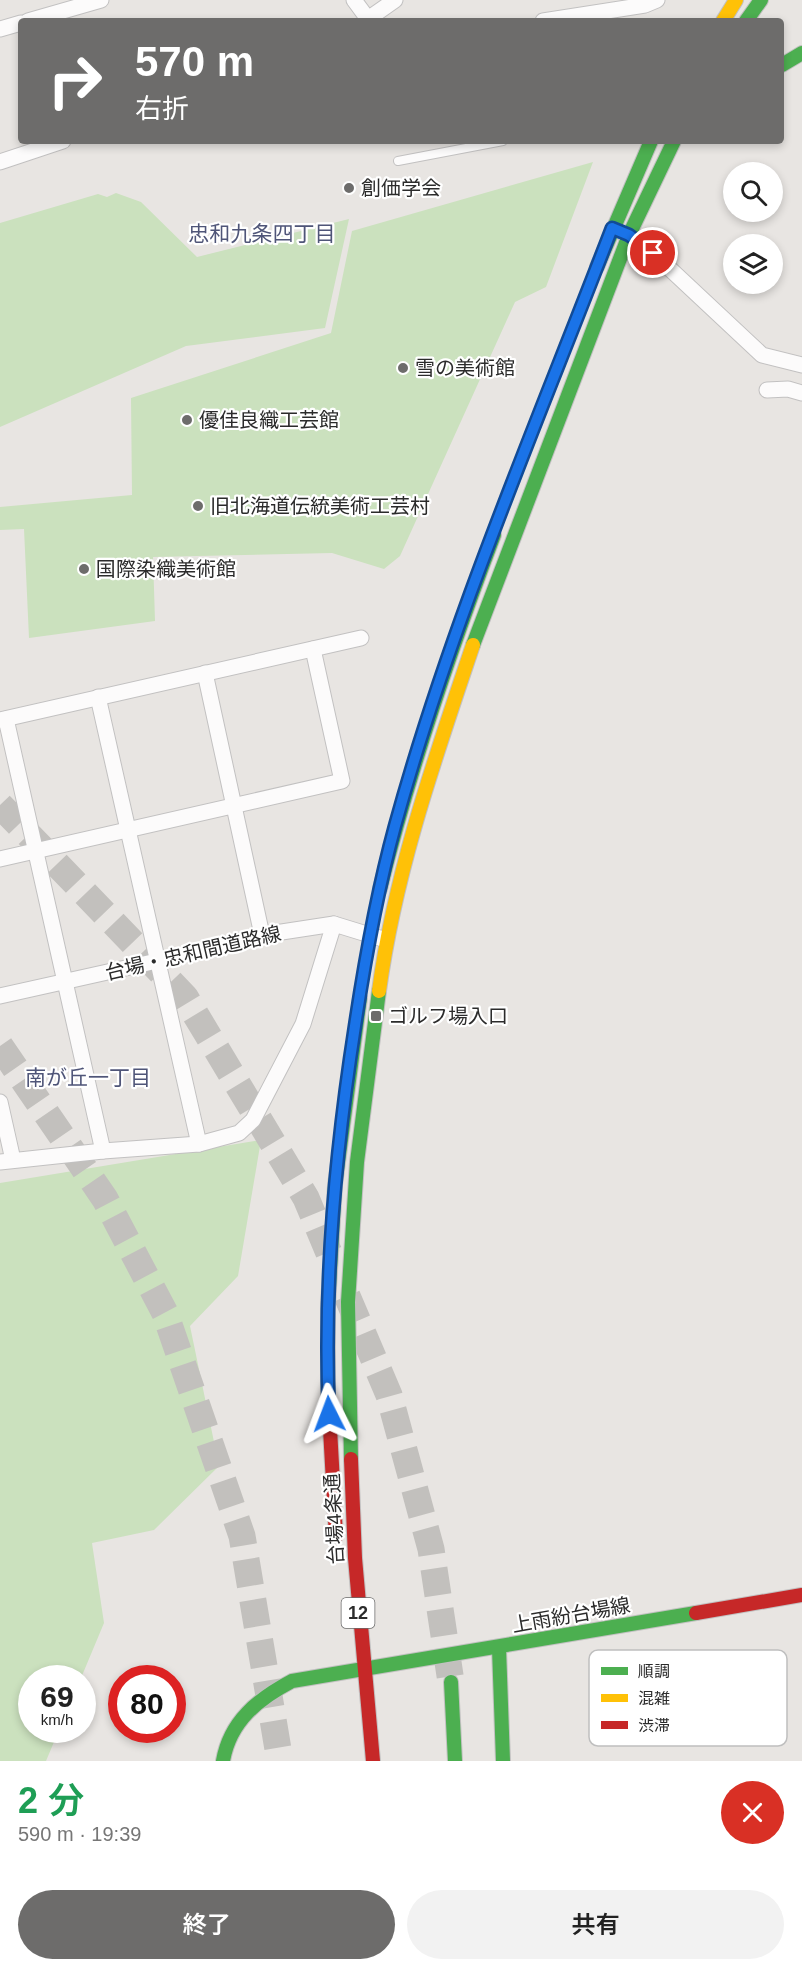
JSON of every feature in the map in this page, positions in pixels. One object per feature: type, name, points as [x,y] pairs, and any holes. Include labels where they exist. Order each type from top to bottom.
[{"type":"main road","points":[[725,18],[736,0]]},
{"type":"main road","points":[[748,18],[761,0]]},
{"type":"main road","points":[[784,64],[802,53]]},
{"type":"main road","points":[[591,283],[612,228],[650,144]]},
{"type":"main road","name":"台場4条通","points":[[373,1761],[354,1558],[348,1302],[357,1162],[386,940],[424,792],[477,633],[629,235],[673,144]]},
{"type":"main road","points":[[369,941],[405,790],[461,620],[498,523]]},
{"type":"main road","name":"台場4条通","points":[[337,1547],[327,1371],[330,1271],[346,1085],[362,981]]},
{"type":"main road","name":"上雨紛台場線","points":[[223,1761],[236,1725],[253,1706],[272,1691],[292,1681],[346,1665],[364,1668],[499,1648],[802,1595]]},
{"type":"main road","points":[[499,1648],[503,1761]]},
{"type":"main road","points":[[346,1665],[349,1688]]},
{"type":"main road","points":[[451,1682],[455,1761]]},
{"type":"street","points":[[38,18],[101,0]]},
{"type":"street","points":[[354,0],[368,18]]},
{"type":"street","points":[[372,18],[395,0]]},
{"type":"street","points":[[562,18],[645,5],[657,0]]},
{"type":"street","points":[[0,29],[18,24]]},
{"type":"street","points":[[0,162],[54,144]]},
{"type":"street","points":[[612,228],[629,235],[653,253],[762,356],[802,365]]},
{"type":"street","points":[[767,390],[788,389],[802,393]]},
{"type":"street","points":[[103,1151],[67,982],[3,720],[361,638]]},
{"type":"street","points":[[0,859],[342,781],[313,649]]},
{"type":"street","points":[[205,673],[262,935]]},
{"type":"street","points":[[98,697],[199,1144]]},
{"type":"street","points":[[0,1102],[7,1161],[199,1144],[239,1133],[253,1120],[303,1024],[334,924]]},
{"type":"street","name":"台場・忠和間道路線","points":[[0,996],[157,962],[262,935],[334,924],[369,941],[386,940]]},
{"type":"lane","points":[[398,161],[487,144]]},
{"type":"green space","points":[[593,162],[546,287],[515,302],[400,556],[384,569],[332,553],[153,557],[155,621],[29,638],[24,529],[0,530],[0,507],[132,495],[131,398],[331,333],[352,231]]},
{"type":"green space","points":[[116,193],[141,202],[197,257],[349,219],[325,328],[186,346],[0,427],[0,223],[98,194],[107,197]]},
{"type":"green space","points":[[261,1140],[238,1276],[190,1326],[219,1466],[154,1530],[92,1543],[104,1623],[86,1665],[18,1665],[18,1743],[54,1743],[46,1761],[0,1761],[0,1183]]},
{"type":"tunnel","points":[[0,805],[185,997],[306,1198],[332,1260]]},
{"type":"tunnel","points":[[0,1046],[105,1199],[165,1313],[242,1536],[280,1761]]},
{"type":"tunnel","points":[[347,1296],[389,1395],[431,1549],[451,1682]]},
{"type":"traffic: fast","points":[[748,18],[761,0]]},
{"type":"traffic: fast","points":[[784,64],[802,53]]},
{"type":"traffic: fast","points":[[597,267],[650,144]]},
{"type":"traffic: fast","points":[[473,645],[629,235],[673,144]]},
{"type":"traffic: fast","points":[[380,889],[404,799],[432,710],[494,535]]},
{"type":"traffic: fast","points":[[351,1459],[348,1302],[357,1162],[379,991]]},
{"type":"traffic: fast","points":[[328,1305],[335,1185],[360,998]]},
{"type":"traffic: fast","points":[[223,1761],[232,1734],[247,1713],[268,1695],[292,1681],[696,1613]]},
{"type":"traffic: fast","points":[[499,1648],[503,1761]]},
{"type":"traffic: fast","points":[[451,1682],[455,1761]]},
{"type":"traffic: slow","points":[[725,18],[736,0]]},
{"type":"traffic: slow","points":[[379,991],[386,947],[406,859],[431,773],[473,645]]},
{"type":"traffic: jam","points":[[328,1305],[328,1393],[336,1536]]},
{"type":"traffic: jam","points":[[351,1459],[355,1558],[373,1761]]},
{"type":"traffic: jam","points":[[696,1613],[802,1595]]},
{"type":"place","name":"創価学会","points":[[349,188]]},
{"type":"place","name":"雪の美術館","points":[[403,368]]},
{"type":"place","name":"優佳良織工芸館","points":[[187,420]]},
{"type":"place","name":"旧北海道伝統美術工芸村","points":[[198,506]]},
{"type":"place","name":"国際染織美術館","points":[[84,569]]},
{"type":"place","name":"ゴルフ場入口","points":[[376,1016]]},
{"type":"district","name":"忠和九条四丁目","points":[[262,233]]},
{"type":"district","name":"南が丘一丁目","points":[[88,1077]]},
{"type":"route","points":[[329,1414],[327,1371],[330,1271],[336,1177],[346,1085],[370,935],[405,790],[461,620],[612,228],[629,235],[653,253]]}]
